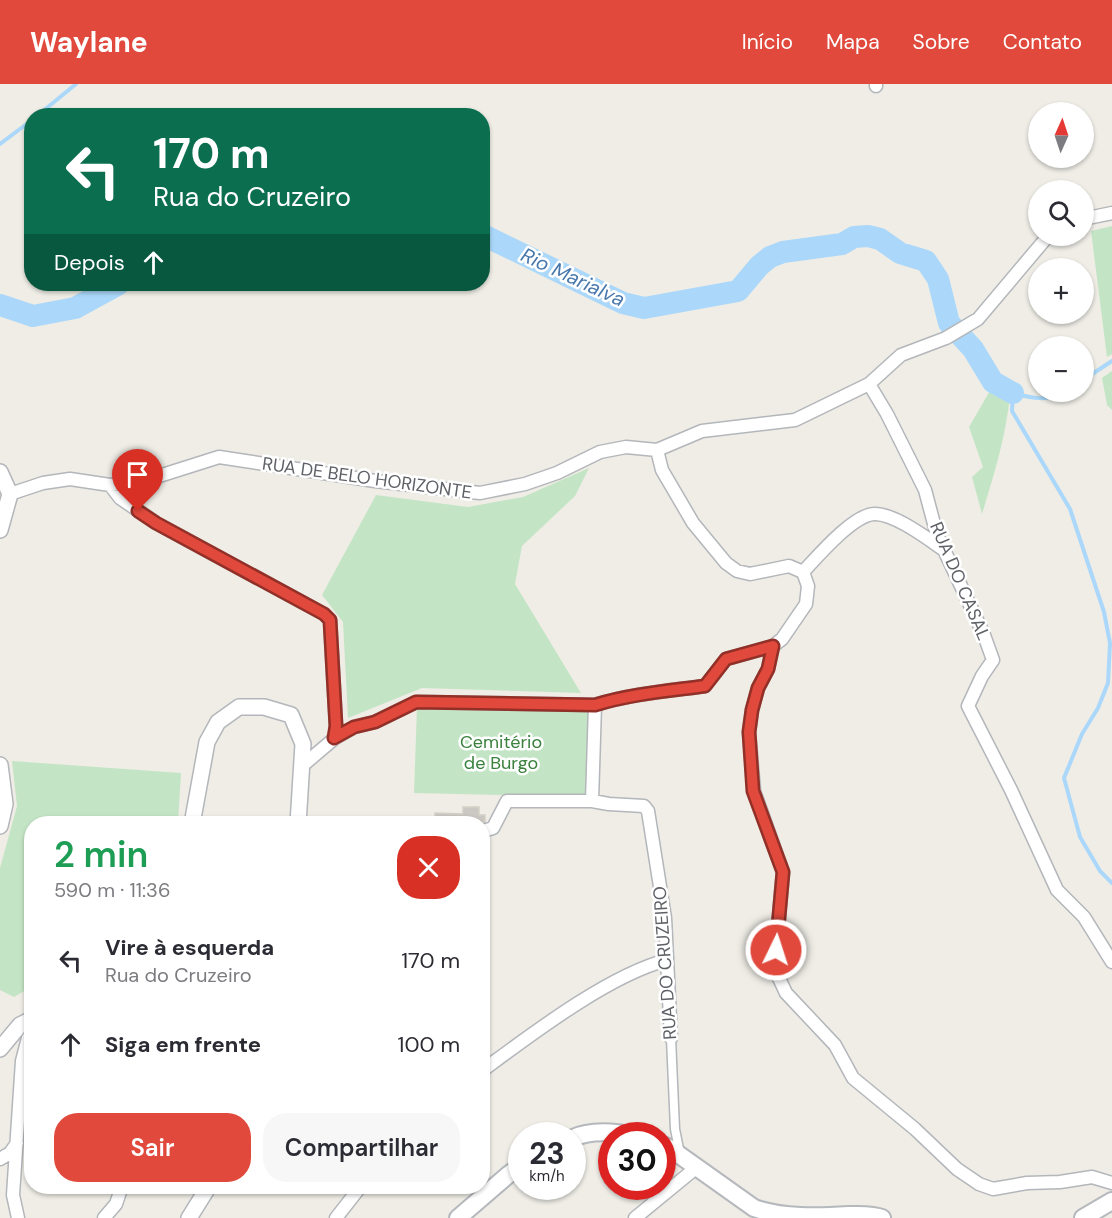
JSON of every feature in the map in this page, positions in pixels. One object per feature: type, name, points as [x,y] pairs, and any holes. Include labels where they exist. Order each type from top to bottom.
[{"type":"main road","points":[[676,1152],[754,1213],[786,1218],[858,1215],[882,1218]]},
{"type":"main road","points":[[490,1190],[508,1175]]},
{"type":"main road","points":[[458,1218],[486,1194]]},
{"type":"main road","points":[[1083,1218],[1112,1201]]},
{"type":"street","points":[[1094,217],[1112,213]]},
{"type":"street","name":"RUA DE BELO HORIZONTE","points":[[10,495],[43,483],[70,479],[110,485],[137,483],[219,457],[375,482],[480,493],[525,484],[557,473],[600,452],[626,447],[657,450],[702,430],[795,420],[869,384],[901,356],[946,338],[978,319],[1040,246]]},
{"type":"street","name":"RUA DO CASAL","points":[[869,384],[887,414],[925,490],[937,535],[984,635],[993,660],[982,676],[968,706],[1011,790],[1057,890],[1084,917],[1112,962]]},
{"type":"street","points":[[302,766],[334,738],[354,727],[375,722],[416,702],[595,705],[657,691],[705,686],[726,659],[773,646],[782,639],[806,604],[808,586],[803,572],[789,566],[750,574],[737,571],[726,563],[693,524],[662,470],[657,450]]},
{"type":"street","points":[[0,472],[10,495],[0,530]]},
{"type":"street","points":[[110,485],[120,498],[156,523],[314,609],[330,620],[336,726],[334,738]]},
{"type":"street","points":[[803,572],[843,531],[864,517],[873,514],[887,515],[945,551]]},
{"type":"street","points":[[773,646],[768,669],[758,688],[749,732],[753,791],[783,872],[776,950],[778,976],[786,993],[835,1045],[853,1078],[915,1129],[957,1169],[979,1184],[993,1190],[1027,1183],[1060,1182],[1092,1177],[1112,1183]]},
{"type":"street","points":[[490,829],[493,828],[507,801],[592,801],[595,705]]},
{"type":"street","points":[[193,816],[207,742],[218,722],[239,707],[264,707],[291,715],[303,744],[299,816]]},
{"type":"street","points":[[0,765],[4,804],[0,826]]},
{"type":"street","name":"RUA DO CRUZEIRO","points":[[592,801],[644,806],[648,811],[665,918],[675,1129],[681,1155]]},
{"type":"street","points":[[490,1065],[585,1000],[624,977],[667,960]]},
{"type":"street","points":[[0,1049],[24,1023]]},
{"type":"street","points":[[24,1053],[22,1061],[24,1080]]},
{"type":"street","points":[[18,1218],[13,1195],[17,1143],[24,1108]]},
{"type":"street","points":[[0,1159],[10,1153],[17,1143]]},
{"type":"street","points":[[635,1218],[697,1167]]},
{"type":"street","points":[[105,1218],[116,1204],[119,1194]]},
{"type":"street","points":[[189,1218],[204,1194]]},
{"type":"street","points":[[336,1218],[355,1194]]},
{"type":"green space","points":[[1112,226],[1112,354],[1107,357],[1093,246],[1094,230]]},
{"type":"green space","points":[[1112,371],[1112,410],[1107,405],[1102,378]]},
{"type":"green space","points":[[991,389],[1010,395],[1003,440],[982,514],[972,477],[983,467],[969,427]]},
{"type":"green space","points":[[589,468],[575,496],[522,546],[515,584],[581,693],[422,688],[348,718],[343,622],[322,595],[376,495],[468,507],[523,497]]},
{"type":"green space","name":"Cemitério de Burgo","points":[[417,707],[588,712],[586,797],[414,793]]},
{"type":"green space","points":[[12,761],[181,773],[178,816],[24,816],[24,991],[14,997],[0,990],[0,868],[17,806]]},
{"type":"building","points":[[463,807],[479,807],[479,815],[485,816],[435,816],[435,813],[463,814]]},
{"type":"waterway","points":[[47,108],[76,84]]},
{"type":"waterway","points":[[0,144],[24,126]]},
{"type":"waterway","name":"Rio Marialva","points":[[490,238],[623,303],[644,308],[738,291],[759,266],[770,257],[783,252],[842,244],[854,237],[868,236],[880,239],[900,253],[926,261],[938,279],[949,323],[973,349],[993,382],[1013,393]]},
{"type":"waterway","name":"Rio Marialva","points":[[0,305],[33,316],[75,308],[106,291]]},
{"type":"waterway","name":"Rio Marialva","points":[[1094,373],[1112,361]]},
{"type":"waterway","points":[[1028,397],[1013,393],[1012,411],[1070,509],[1104,612],[1110,643],[1108,683],[1098,708],[1082,734],[1064,778],[1080,837],[1100,871],[1112,883]]},
{"type":"route","points":[[138,511],[324,614],[330,620],[336,726],[334,738],[354,727],[375,722],[416,702],[595,705],[657,691],[705,686],[726,659],[773,646],[768,669],[758,688],[749,732],[753,791],[783,872],[776,950]]}]
